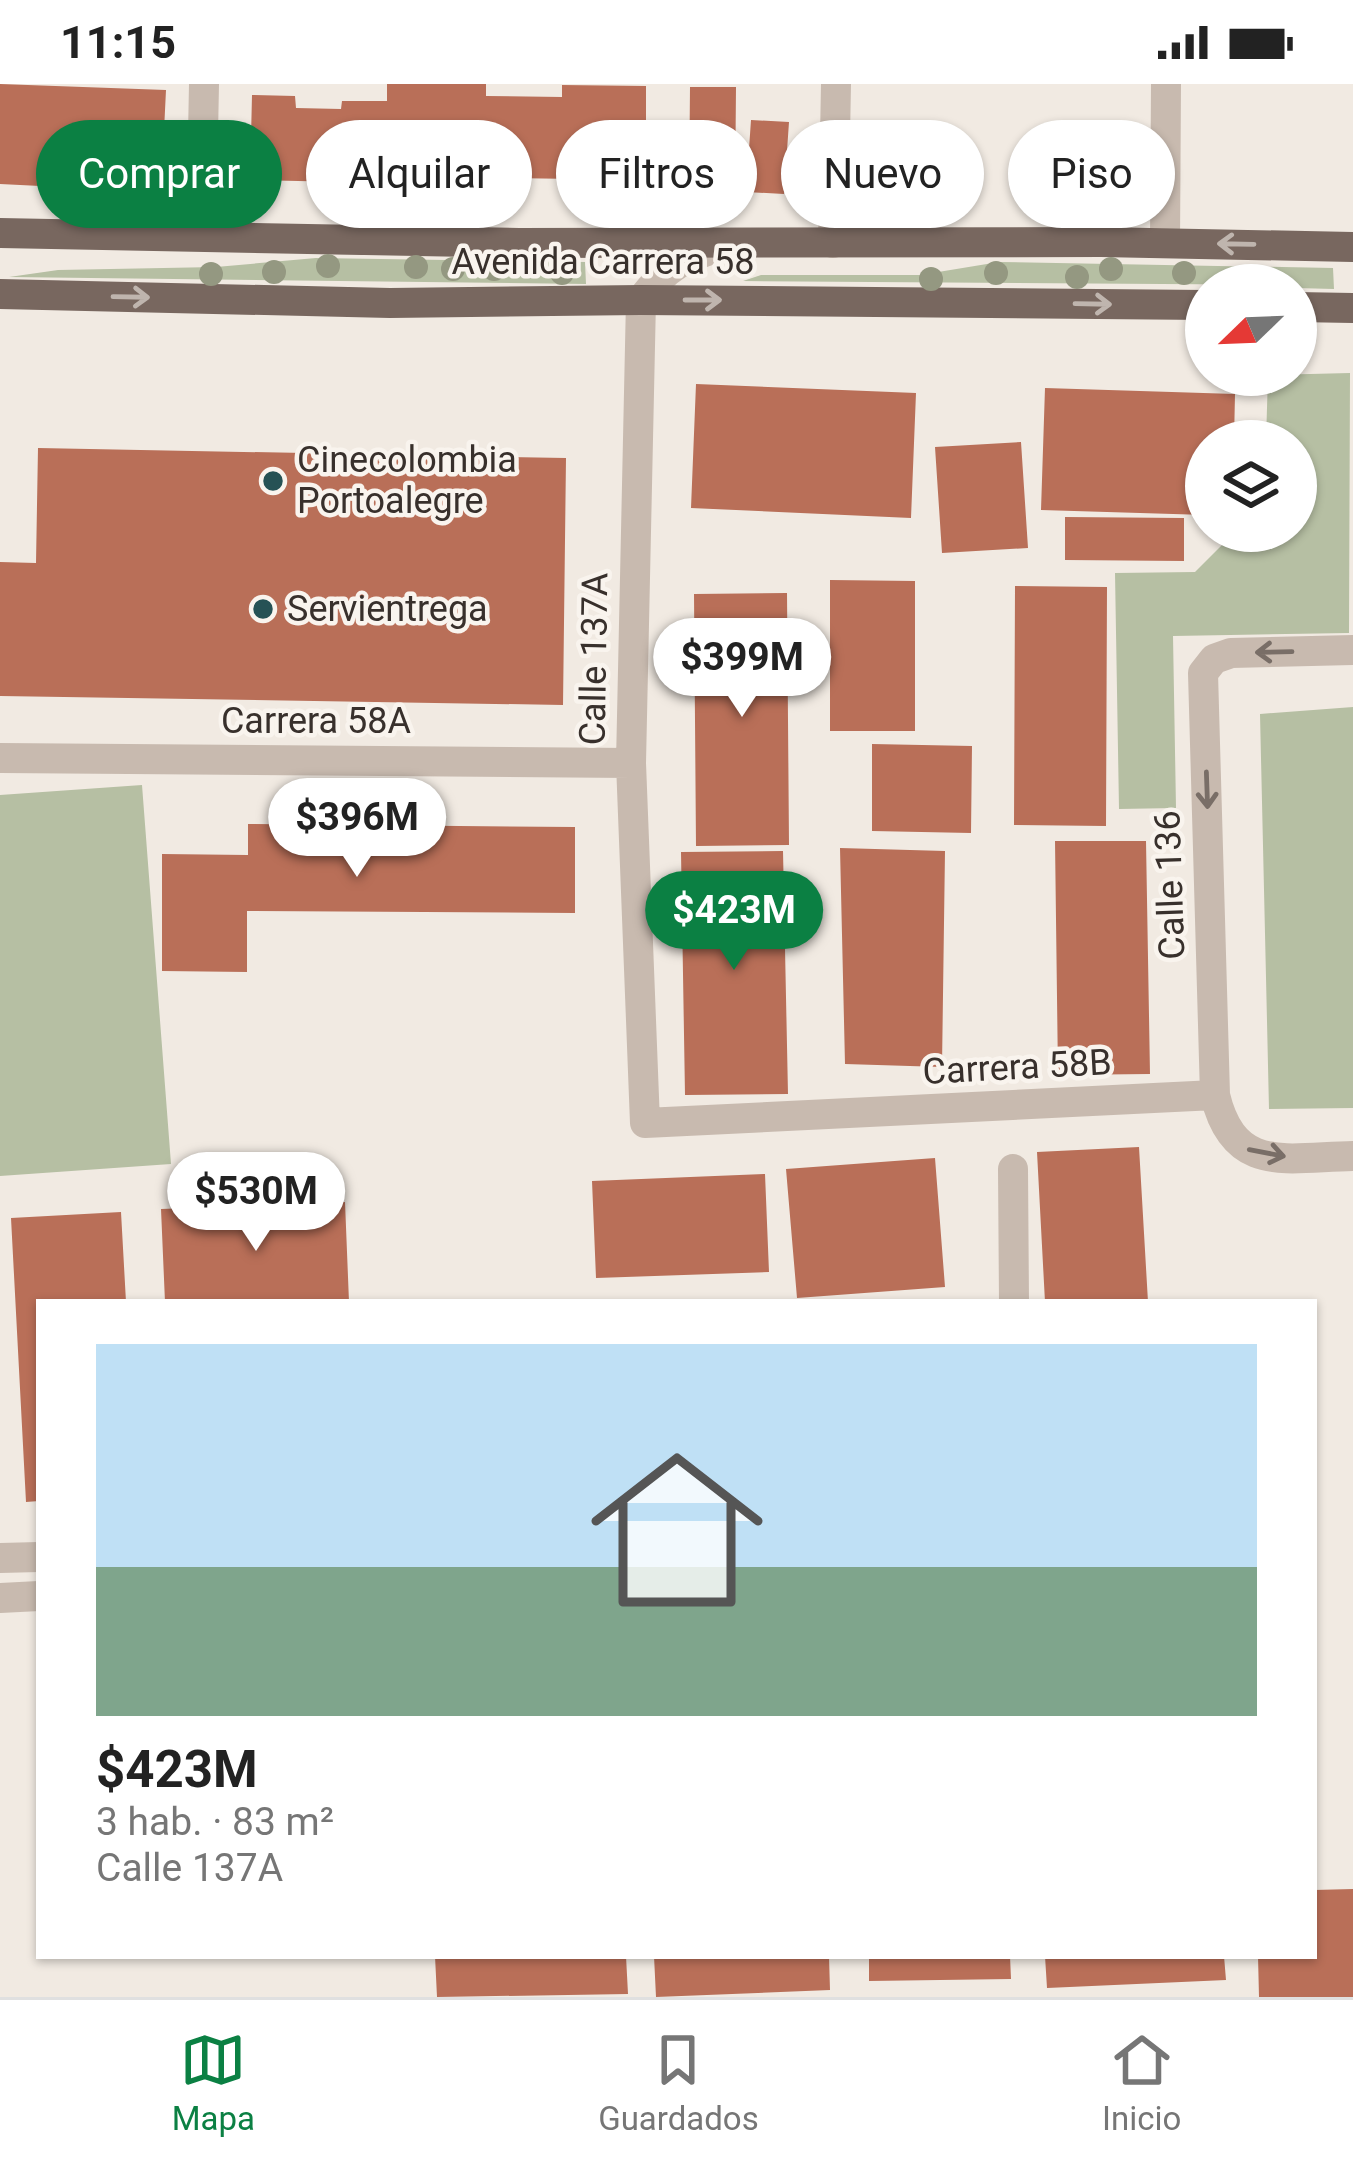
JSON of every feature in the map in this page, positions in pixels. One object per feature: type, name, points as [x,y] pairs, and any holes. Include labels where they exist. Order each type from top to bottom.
[{"type":"main road","name":"Avenida Carrera 58","points":[[0,233],[1353,247]]},
{"type":"main road","name":"Avenida Carrera 58","points":[[5,297],[1185,305]]},
{"type":"main road","points":[[1317,307],[1353,308]]},
{"type":"street","points":[[201,236],[204,84]]},
{"type":"street","points":[[833,243],[836,84]]},
{"type":"street","points":[[1165,243],[1166,84]]},
{"type":"street","points":[[641,300],[662,272],[730,243]]},
{"type":"street","name":"Calle 137A","points":[[641,300],[631,763],[643,1004],[643,1119],[649,1125]]},
{"type":"street","name":"Calle 136","points":[[1215,1095],[1203,673],[1214,659],[1231,653],[1353,650]]},
{"type":"street","name":"Carrera 58A","points":[[0,758],[631,763]]},
{"type":"street","points":[[1215,1095],[1222,1124],[1248,1150],[1266,1157],[1353,1156]]},
{"type":"street","name":"Carrera 58B","points":[[649,1125],[1215,1095]]},
{"type":"street","points":[[1013,1169],[1014,1299]]},
{"type":"street","points":[[0,1558],[36,1556]]},
{"type":"street","points":[[0,1598],[36,1596]]},
{"type":"green space","points":[[316,258],[585,262],[586,284],[9,277],[58,270],[216,267]]},
{"type":"green space","points":[[999,262],[1185,265],[1185,284],[743,281],[761,275],[920,275]]},
{"type":"green space","points":[[1317,268],[1333,268],[1334,289],[1317,289]]},
{"type":"green space","points":[[1350,373],[1349,633],[1173,636],[1176,808],[1119,809],[1115,573],[1195,572],[1215,552],[1317,552],[1317,420],[1267,420],[1267,396],[1317,396],[1317,374]]},
{"type":"green space","points":[[1353,707],[1353,1108],[1269,1109],[1260,714]]},
{"type":"green space","points":[[142,785],[171,1164],[0,1176],[0,795]]},
{"type":"building","points":[[0,84],[166,90],[165,120],[36,120],[36,186],[0,184]]},
{"type":"building","points":[[387,84],[486,84],[486,96],[562,97],[562,85],[646,86],[646,120],[556,120],[556,179],[532,178],[532,120],[306,120],[306,181],[282,181],[282,120],[251,120],[252,95],[295,96],[296,108],[341,109],[342,101],[387,101]]},
{"type":"building","points":[[690,87],[736,87],[736,120],[690,120]]},
{"type":"building","points":[[757,120],[781,122],[781,194],[757,193]]},
{"type":"building","points":[[696,384],[916,393],[911,518],[691,508]]},
{"type":"building","points":[[1045,388],[1235,396],[1234,420],[1185,420],[1185,514],[1041,510]]},
{"type":"building","points":[[1021,442],[1028,548],[942,553],[935,447]]},
{"type":"building","points":[[38,448],[566,458],[563,705],[0,696],[0,562],[36,563]]},
{"type":"building","points":[[1065,517],[1184,518],[1184,561],[1065,560]]},
{"type":"building","points":[[830,580],[915,581],[915,731],[830,731]]},
{"type":"building","points":[[1015,586],[1107,587],[1106,826],[1014,825]]},
{"type":"building","points":[[787,593],[789,845],[696,846],[694,594]]},
{"type":"building","points":[[872,744],[972,746],[971,833],[872,831]]},
{"type":"building","points":[[248,824],[575,827],[575,913],[247,911],[247,972],[162,971],[162,854],[248,855]]},
{"type":"building","points":[[1055,841],[1146,841],[1150,1074],[1058,1075]]},
{"type":"building","points":[[840,848],[945,851],[942,1067],[845,1064]]},
{"type":"building","points":[[783,851],[788,1094],[685,1095],[681,852]]},
{"type":"building","points":[[1139,1147],[1148,1299],[1045,1299],[1037,1152]]},
{"type":"building","points":[[935,1158],[945,1287],[797,1298],[786,1169]]},
{"type":"building","points":[[765,1174],[769,1272],[596,1278],[592,1181]]},
{"type":"building","points":[[345,1202],[349,1299],[165,1299],[161,1209]]},
{"type":"building","points":[[121,1212],[126,1299],[36,1299],[36,1501],[26,1502],[11,1218]]},
{"type":"building","points":[[1353,1889],[1353,1997],[1259,1997],[1258,1959],[1317,1959],[1317,1890]]},
{"type":"building","points":[[435,1959],[626,1959],[628,1994],[437,1997]]},
{"type":"building","points":[[654,1959],[829,1959],[830,1990],[656,1997]]},
{"type":"building","points":[[869,1959],[1010,1959],[1011,1979],[869,1981]]},
{"type":"building","points":[[1045,1959],[1224,1959],[1226,1980],[1047,1988]]},
{"type":"place","name":"Cinecolombia Portoalegre","points":[[273,481]]},
{"type":"place","name":"Servientrega","points":[[263,609]]}]
